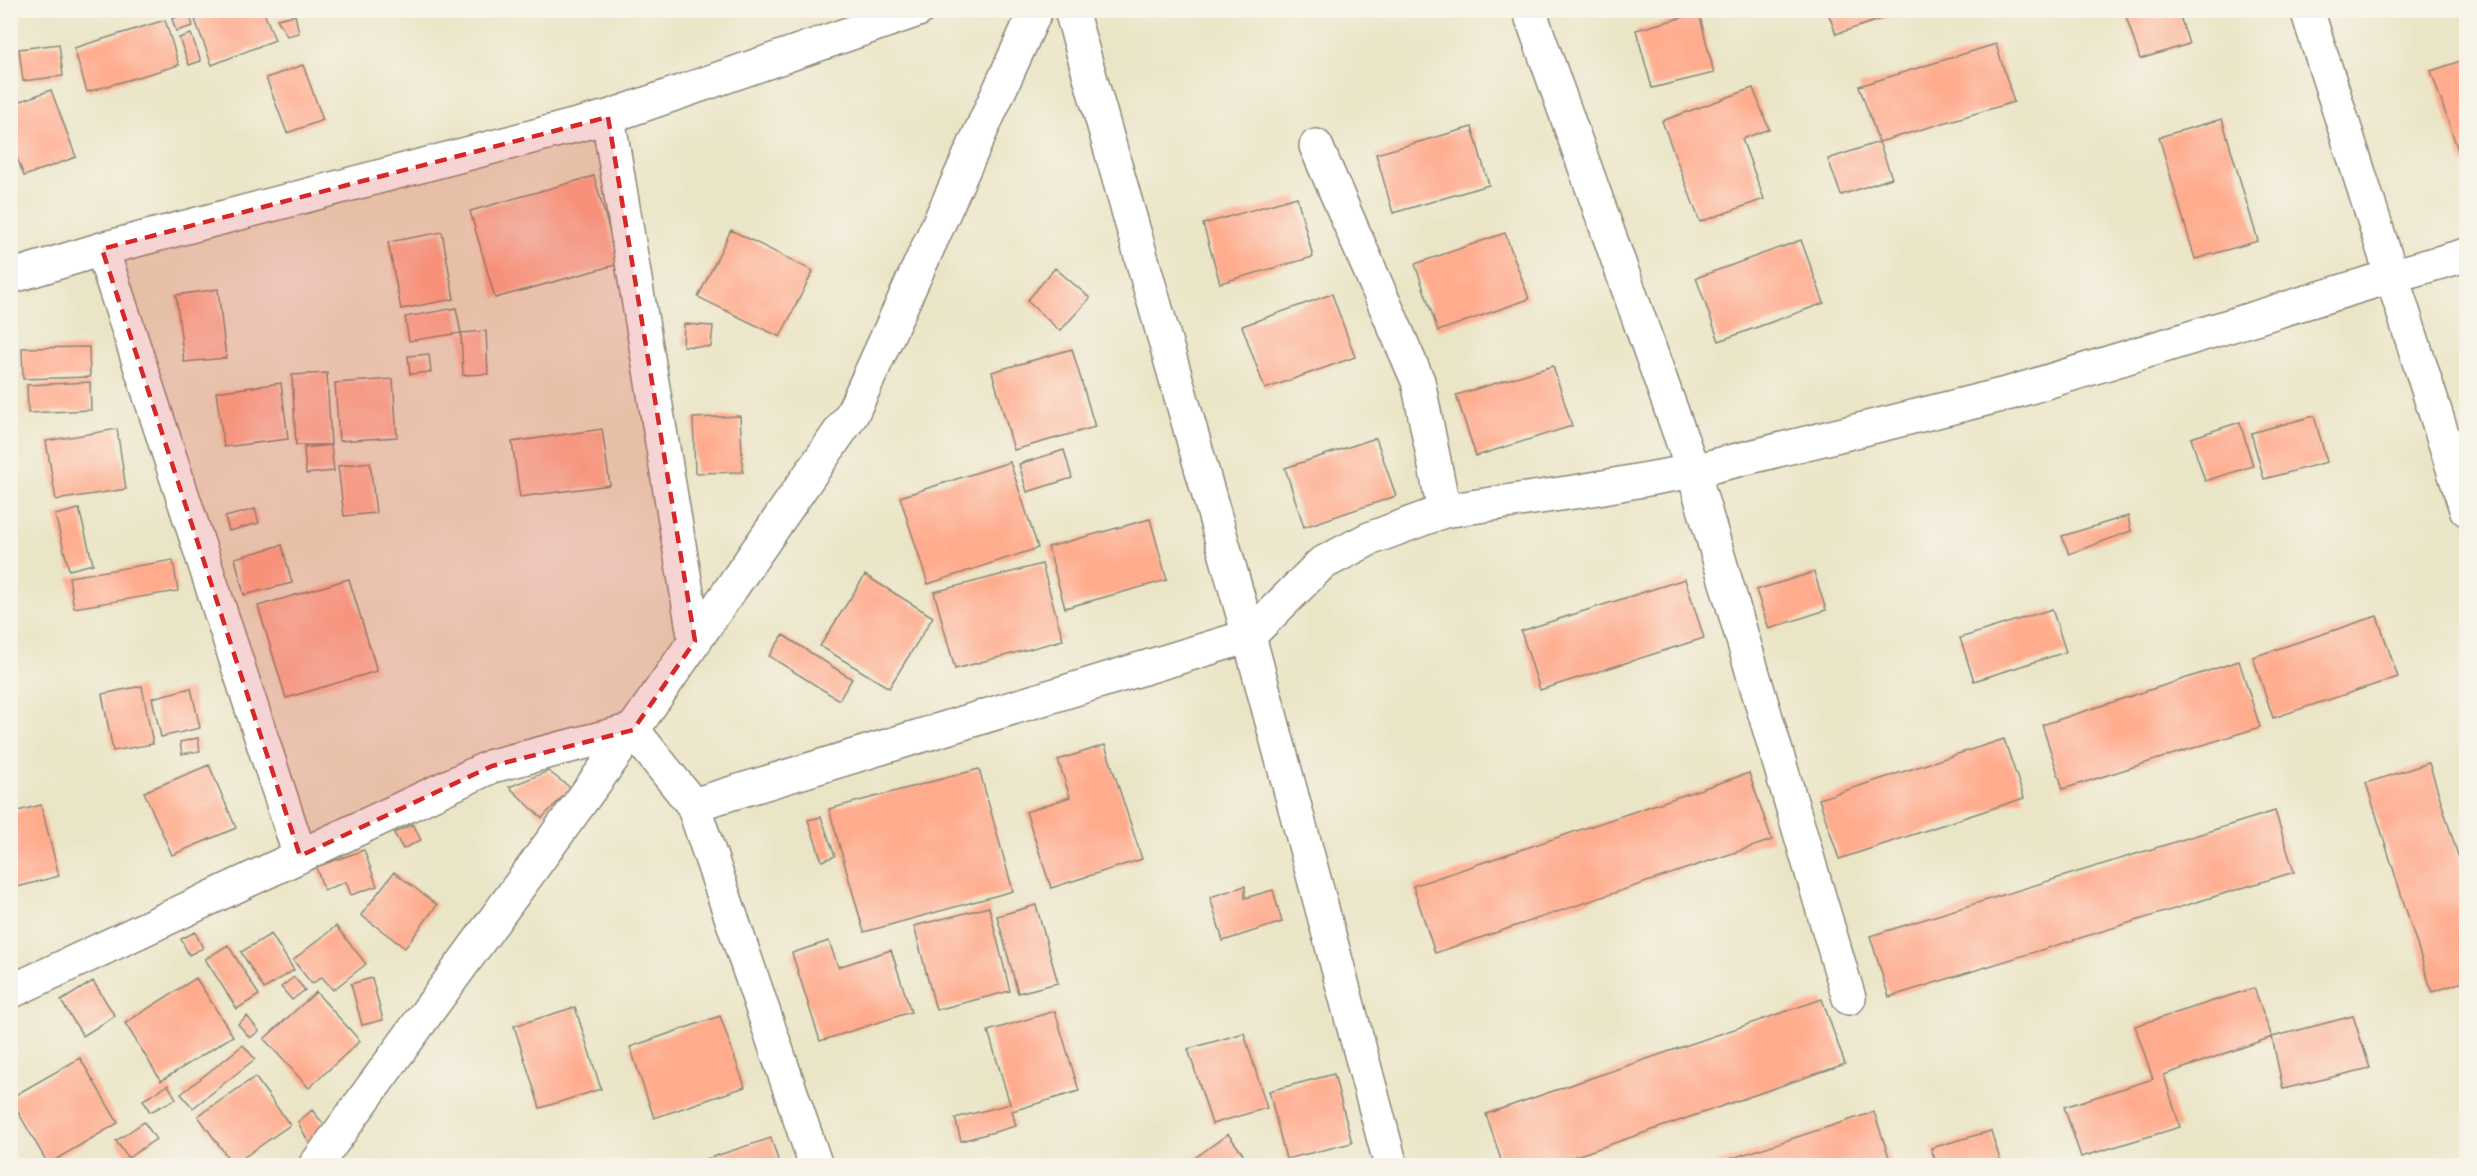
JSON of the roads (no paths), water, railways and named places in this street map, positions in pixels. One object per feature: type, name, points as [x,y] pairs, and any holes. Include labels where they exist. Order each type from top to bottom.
[{"type":"street","points":[[10,277],[102,249],[608,117],[918,10]]},
{"type":"street","points":[[315,1166],[633,730],[852,414],[1036,10]]},
{"type":"street","points":[[1071,10],[1249,636],[1391,1166]]},
{"type":"street","points":[[1529,10],[1693,471],[1849,998]]},
{"type":"street","points":[[2307,10],[2466,509]]},
{"type":"street","points":[[608,117],[694,641]]},
{"type":"street","points":[[1316,146],[1418,381],[1444,511]]},
{"type":"street","points":[[102,249],[300,856]]},
{"type":"street","points":[[693,805],[1249,636],[1321,564],[1369,539],[1444,511],[1581,491],[1693,471],[2010,393],[2466,255]]},
{"type":"street","points":[[10,992],[492,766],[633,730]]},
{"type":"street","points":[[633,730],[693,805],[816,1166]]}]
